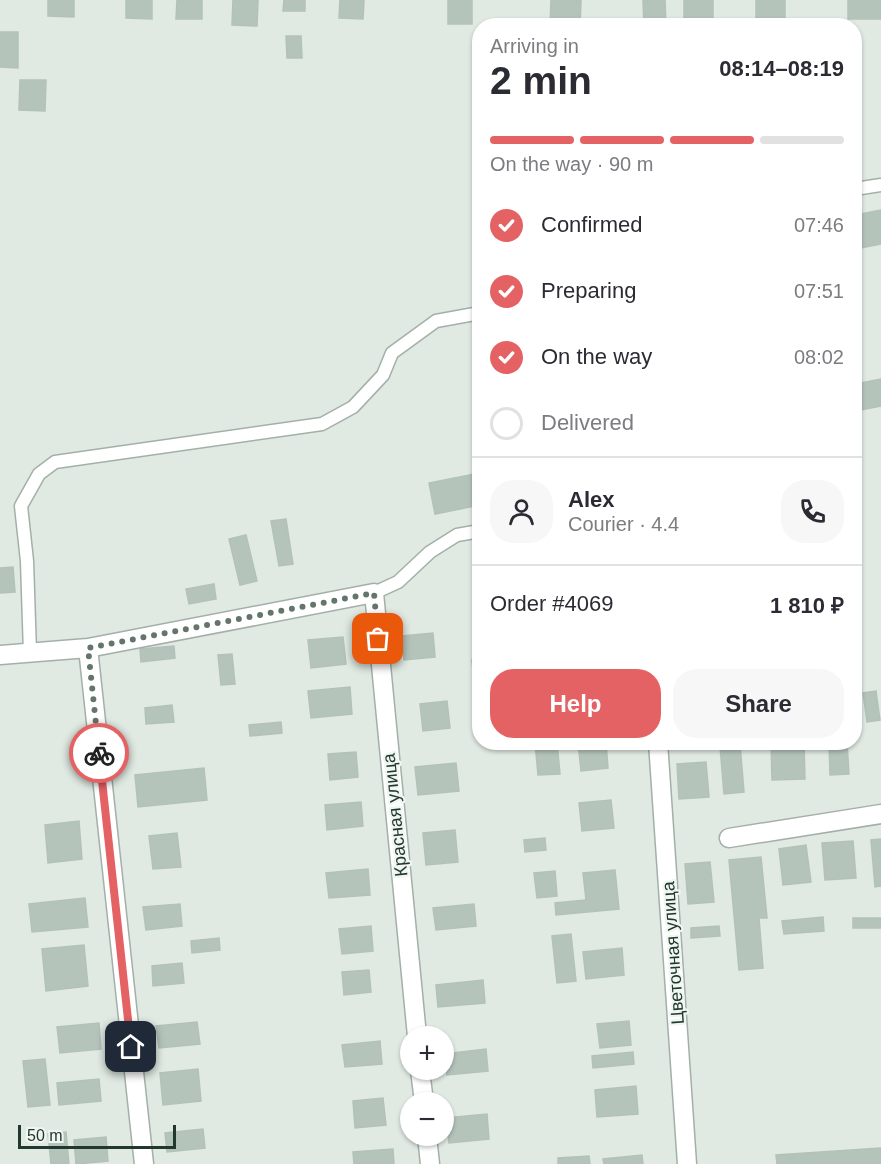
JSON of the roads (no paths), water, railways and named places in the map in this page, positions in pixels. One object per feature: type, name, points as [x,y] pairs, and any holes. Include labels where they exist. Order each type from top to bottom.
[{"type":"street","points":[[0,655],[88,648],[374,593]]},
{"type":"street","name":"Красная улица","points":[[374,593],[416,1026]]},
{"type":"street","points":[[88,648],[144,1164]]},
{"type":"street","name":"Цветочная улица","points":[[659,750],[687,1164]]},
{"type":"street","points":[[729,838],[881,814]]},
{"type":"street","points":[[428,1146],[430,1164]]},
{"type":"lane","points":[[862,188],[881,185]]},
{"type":"lane","points":[[30,653],[27,561],[21,506],[39,474],[55,462],[322,424],[353,406],[383,375],[392,353],[436,321],[472,314]]},
{"type":"lane","points":[[374,593],[398,582],[430,552],[457,535],[472,532]]}]
